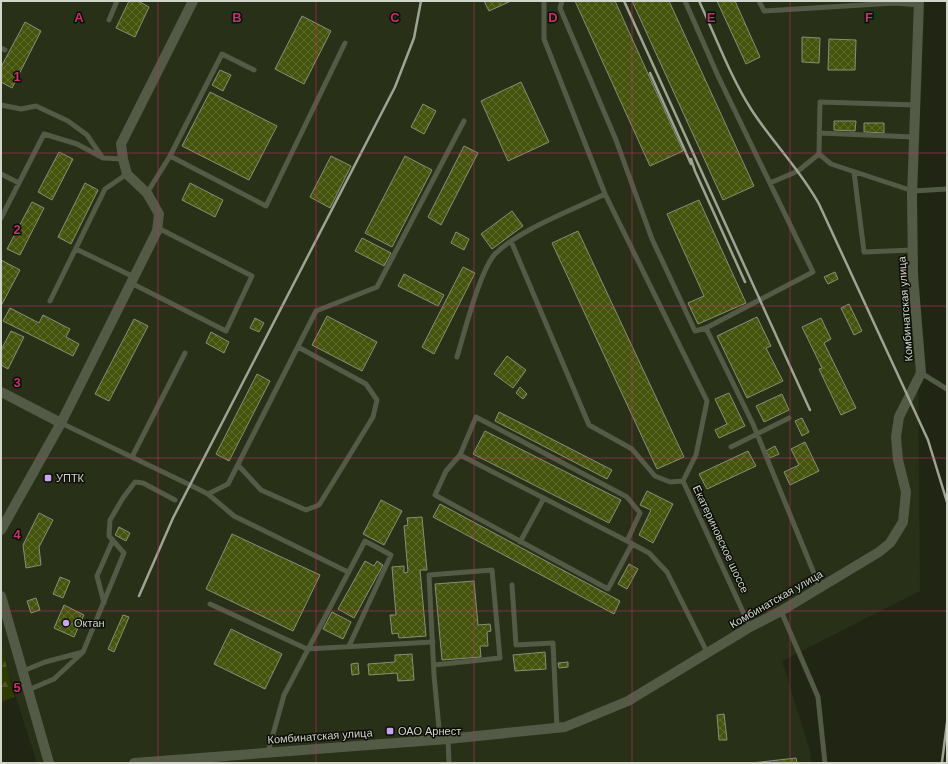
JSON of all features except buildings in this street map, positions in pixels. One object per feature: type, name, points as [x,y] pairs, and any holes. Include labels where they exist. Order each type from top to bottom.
[{"type":"street","points":[[1,530],[61,423],[158,228],[159,214],[147,193],[127,174],[121,144],[193,1]]},
{"type":"street","name":"Комбинатская улица","points":[[134,763],[444,739],[565,727],[628,700],[750,626],[781,611],[820,588],[879,552],[890,543],[903,522],[906,492],[898,460],[896,437],[900,417],[921,373],[913,250],[912,192],[919,3]]},
{"type":"street","points":[[1,392],[61,423]]},
{"type":"street","points":[[1,596],[49,763]]},
{"type":"lane","points":[[110,20],[117,1]]},
{"type":"lane","points":[[511,241],[589,425],[632,449],[655,476],[670,482],[683,481],[696,455],[707,401],[605,194],[544,39],[544,1]]},
{"type":"lane","points":[[562,1],[560,8],[616,140],[652,239],[695,331],[706,328],[813,272],[718,76],[685,1]]},
{"type":"lane","points":[[759,1],[764,11],[895,3],[919,3]]},
{"type":"lane","points":[[170,156],[266,206],[345,43]]},
{"type":"lane","points":[[147,193],[170,156],[222,54],[254,70]]},
{"type":"lane","points":[[819,154],[820,102],[916,105]]},
{"type":"lane","points":[[1,105],[21,109],[36,106],[68,121],[87,135],[103,158]]},
{"type":"lane","points":[[208,494],[228,484],[316,311],[377,287],[464,121]]},
{"type":"lane","points":[[819,133],[914,137]]},
{"type":"lane","points":[[1,218],[44,134],[77,144],[103,158],[123,159]]},
{"type":"lane","points":[[770,183],[798,171],[819,154]]},
{"type":"lane","points":[[819,154],[831,164],[912,192],[947,189]]},
{"type":"lane","points":[[854,172],[864,252],[913,250]]},
{"type":"lane","points":[[1,174],[19,183]]},
{"type":"lane","points":[[50,302],[105,189],[127,174]]},
{"type":"lane","points":[[457,357],[485,271],[495,255],[511,241],[542,224],[605,194]]},
{"type":"lane","points":[[76,249],[226,331],[252,276],[158,228]]},
{"type":"lane","points":[[706,328],[758,434],[820,588]]},
{"type":"lane","points":[[238,465],[261,490],[306,510],[319,505],[373,417],[377,400],[366,384],[298,347]]},
{"type":"lane","points":[[132,457],[185,353]]},
{"type":"lane","points":[[921,373],[947,389]]},
{"type":"lane","points":[[476,417],[627,497],[640,513],[630,543],[608,589],[435,495],[446,472],[460,455],[476,417]]},
{"type":"lane","points":[[731,447],[789,418]]},
{"type":"lane","points":[[61,423],[208,494],[234,516],[348,572]]},
{"type":"lane","points":[[460,455],[649,553],[667,572],[707,652]]},
{"type":"lane","name":"Екатериновское шоссе","points":[[683,481],[750,626]]},
{"type":"lane","points":[[28,690],[54,679],[83,652],[124,553],[109,536],[110,520],[123,498],[135,482],[143,483],[175,500]]},
{"type":"lane","points":[[520,542],[544,498]]},
{"type":"lane","points":[[104,602],[97,576],[113,540]]},
{"type":"lane","points":[[268,752],[284,695],[307,648],[365,541],[392,555],[348,646]]},
{"type":"lane","points":[[434,665],[500,658],[492,570],[429,575],[434,665],[444,739],[449,763]]},
{"type":"lane","points":[[512,584],[516,645],[553,644],[557,728]]},
{"type":"lane","points":[[210,604],[307,648],[433,642]]},
{"type":"lane","points":[[781,611],[818,697],[825,763]]},
{"type":"lane","points":[[23,671],[45,662],[83,652]]},
{"type":"shaded area","points":[[1,1],[915,1],[920,591],[782,661],[810,751],[811,763],[37,763],[1,651]]},
{"type":"green space","points":[[1,644],[14,697],[1,702]]},
{"type":"railway","points":[[139,596],[173,518],[395,87],[414,38],[421,1]]},
{"type":"railway","points":[[624,1],[810,410]]},
{"type":"railway","points":[[699,1],[743,96],[759,121],[803,179],[819,204],[928,440],[947,502]]},
{"type":"railway","points":[[650,73],[691,164]]},
{"type":"railway","points":[[691,159],[745,282]]},
{"type":"railway","points":[[942,762],[947,723]]},
{"type":"place","name":"УПТК","points":[[48,478]]},
{"type":"place","name":"Октан","points":[[66,623]]},
{"type":"place","name":"ОАО Арнест","points":[[390,731]]}]
